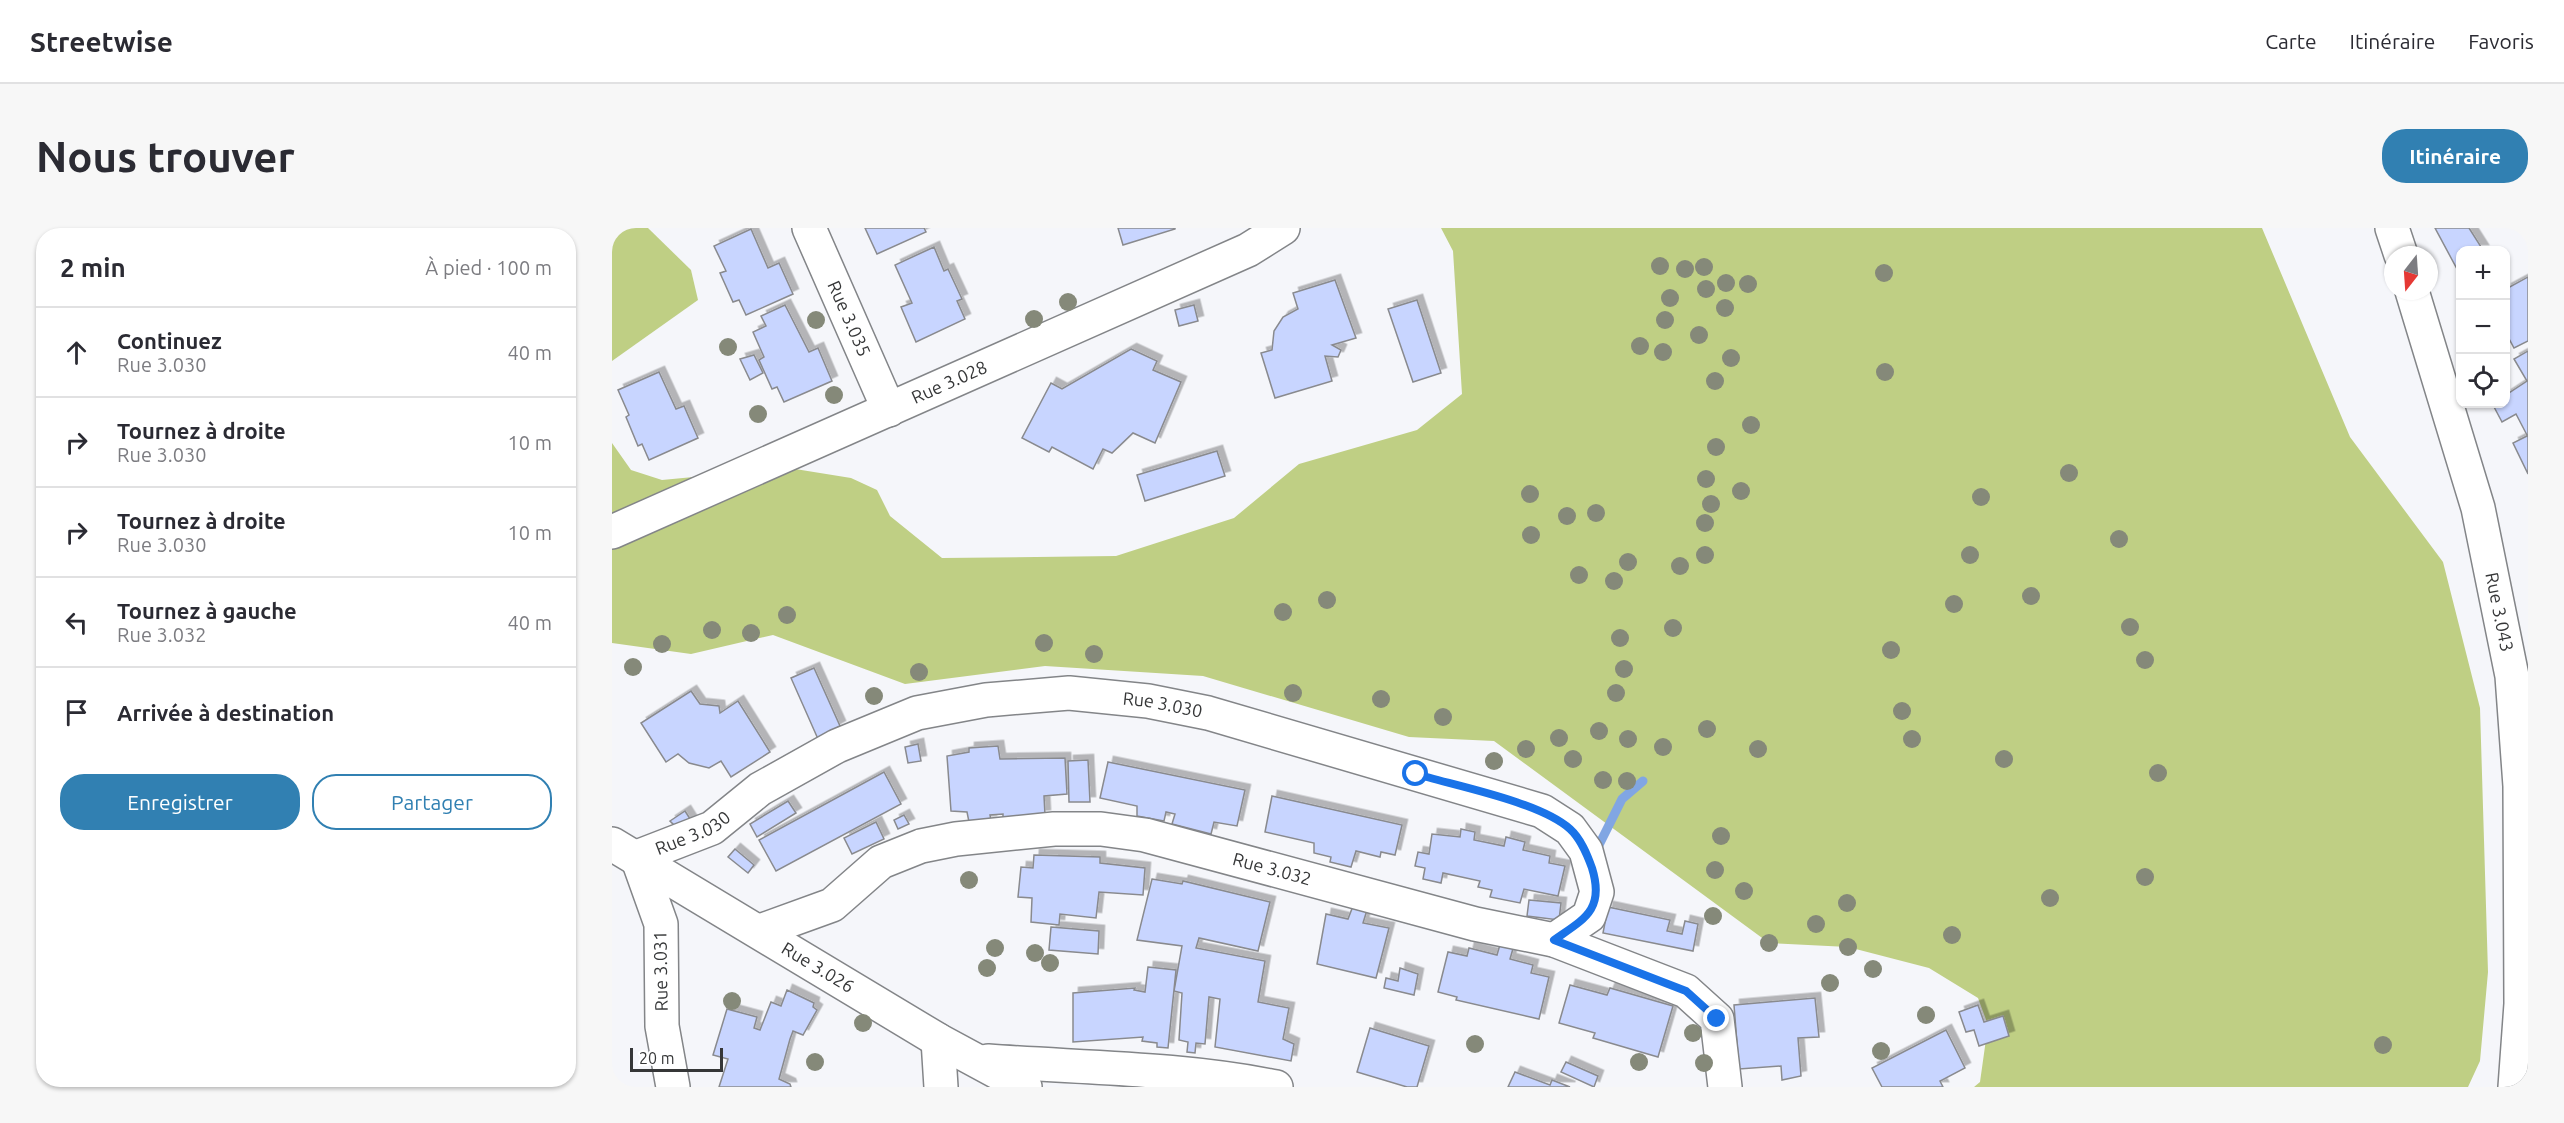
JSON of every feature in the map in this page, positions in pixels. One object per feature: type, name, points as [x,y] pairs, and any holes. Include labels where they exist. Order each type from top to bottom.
[{"type":"street","name":"Rue 3.035","points":[[809,228],[889,410]]},
{"type":"street","name":"Rue 3.028","points":[[612,531],[1248,250],[1283,228]]},
{"type":"street","points":[[2392,228],[2398,246]]},
{"type":"street","name":"Rue 3.043","points":[[2415,300],[2478,508],[2512,676],[2520,786],[2521,1004],[2515,1087]]},
{"type":"street","name":"Rue 3.030","points":[[624,850],[712,828],[760,789],[837,746],[917,713],[986,700],[1069,693],[1148,701],[1208,713],[1542,811],[1570,829],[1586,851],[1597,892],[1589,916],[1554,940]]},
{"type":"street","name":"Rue 3.032","points":[[760,931],[832,905],[881,862],[921,846],[956,839],[1054,829],[1101,829],[1145,835],[1475,924],[1554,940],[1686,991],[1717,1019],[1725,1087]]},
{"type":"street","name":"Rue 3.026","points":[[624,850],[938,1040],[1025,1087]]},
{"type":"street","name":"Rue 3.031","points":[[624,850],[661,924],[662,1026],[673,1087]]},
{"type":"street","points":[[938,1040],[941,1087]]},
{"type":"street","points":[[977,1060],[1227,1077],[1276,1087]]},
{"type":"green space","points":[[612,228],[648,228],[691,270],[698,300],[612,361]]},
{"type":"green space","points":[[1441,228],[2262,228],[2350,437],[2443,562],[2480,708],[2488,972],[2480,1061],[2468,1087],[1974,1087],[1980,1082],[1988,1025],[1978,998],[1929,968],[1848,947],[1769,943],[1494,741],[1409,737],[1203,676],[1045,666],[905,684],[773,635],[691,654],[612,643],[612,443],[631,470],[662,480],[789,468],[851,478],[877,490],[890,516],[942,558],[1116,556],[1234,518],[1299,464],[1417,430],[1462,394],[1453,251]]},
{"type":"building","points":[[865,228],[924,228],[926,232],[877,254]]},
{"type":"building","points":[[1118,228],[1175,228],[1175,229],[1123,245]]},
{"type":"building","points":[[2435,228],[2469,228],[2480,246],[2456,246],[2456,267]]},
{"type":"building","points":[[751,229],[768,268],[779,263],[793,294],[746,315],[739,300],[733,302],[720,273],[726,271],[714,246]]},
{"type":"building","points":[[934,247],[944,271],[948,269],[962,299],[957,301],[965,319],[916,342],[901,307],[912,303],[895,265]]},
{"type":"building","points":[[2528,277],[2528,341],[2514,348],[2510,340],[2510,287]]},
{"type":"building","points":[[1335,280],[1356,338],[1332,345],[1341,350],[1338,357],[1325,356],[1332,381],[1275,398],[1261,353],[1272,350],[1274,331],[1283,317],[1298,309],[1293,293]]},
{"type":"building","points":[[1417,300],[1441,373],[1413,382],[1388,309]]},
{"type":"building","points":[[785,305],[809,352],[818,348],[832,381],[784,402],[777,387],[772,389],[759,360],[764,357],[753,332],[766,326],[761,316]]},
{"type":"building","points":[[1194,305],[1198,321],[1179,326],[1175,310]]},
{"type":"building","points":[[1131,349],[1157,361],[1153,370],[1181,382],[1155,443],[1133,433],[1112,453],[1103,449],[1093,469],[1052,447],[1049,452],[1022,438],[1051,383],[1062,389]]},
{"type":"building","points":[[2528,351],[2528,437],[2516,414],[2502,422],[2495,408],[2510,408],[2510,392],[2527,381],[2514,359]]},
{"type":"building","points":[[754,355],[763,373],[750,380],[740,359]]},
{"type":"building","points":[[659,372],[676,409],[684,406],[698,438],[649,460],[642,444],[638,446],[626,417],[629,415],[618,390]]},
{"type":"building","points":[[2528,437],[2528,474],[2513,443]]},
{"type":"building","points":[[1217,451],[1225,476],[1145,501],[1137,475]]},
{"type":"building","points":[[814,668],[840,726],[818,739],[791,678]]},
{"type":"building","points":[[691,691],[700,704],[719,706],[720,713],[738,701],[770,752],[731,777],[721,761],[709,768],[689,763],[678,754],[666,762],[641,723]]},
{"type":"building","points":[[918,744],[921,761],[908,763],[905,747]]},
{"type":"building","points":[[998,746],[1000,759],[1065,758],[1067,794],[1044,796],[1045,815],[1003,818],[1003,814],[990,815],[991,821],[969,822],[967,812],[951,811],[947,756],[969,752],[969,748]]},
{"type":"building","points":[[1088,760],[1090,802],[1069,802],[1068,761]]},
{"type":"building","points":[[1108,762],[1245,790],[1237,826],[1214,822],[1211,834],[1172,824],[1175,814],[1166,812],[1164,821],[1137,816],[1137,806],[1100,798]]},
{"type":"building","points":[[884,772],[901,804],[776,871],[759,840]]},
{"type":"building","points":[[1272,796],[1402,825],[1395,855],[1381,852],[1380,857],[1356,851],[1351,867],[1330,862],[1331,857],[1314,853],[1314,843],[1265,832]]},
{"type":"building","points":[[788,801],[796,813],[757,837],[750,824]]},
{"type":"building","points":[[685,811],[692,822],[679,830],[670,821]]},
{"type":"building","points":[[904,815],[909,824],[898,829],[894,820]]},
{"type":"building","points":[[876,822],[884,839],[852,854],[844,838]]},
{"type":"building","points":[[1461,829],[1475,832],[1474,840],[1504,846],[1506,837],[1525,842],[1523,850],[1550,856],[1549,863],[1565,866],[1558,896],[1524,889],[1520,903],[1490,897],[1492,890],[1478,887],[1480,881],[1443,873],[1441,883],[1423,879],[1425,868],[1415,866],[1418,852],[1429,854],[1432,834],[1460,837]]},
{"type":"building","points":[[735,849],[754,865],[748,873],[728,857]]},
{"type":"building","points":[[1034,855],[1100,857],[1100,863],[1145,868],[1143,895],[1099,892],[1096,918],[1060,914],[1059,925],[1031,922],[1032,898],[1018,897],[1021,867],[1033,868]]},
{"type":"building","points":[[1152,879],[1182,884],[1183,881],[1270,902],[1258,951],[1199,938],[1196,948],[1265,961],[1258,1002],[1289,1008],[1283,1039],[1294,1044],[1291,1061],[1215,1047],[1220,999],[1209,997],[1205,1044],[1196,1043],[1195,1053],[1187,1052],[1188,1042],[1179,1040],[1182,993],[1174,991],[1182,946],[1137,940]]},
{"type":"building","points":[[1529,900],[1561,903],[1559,920],[1527,916]]},
{"type":"building","points":[[1353,906],[1367,910],[1363,923],[1389,928],[1376,978],[1317,964],[1326,914],[1348,919]]},
{"type":"building","points":[[1608,907],[1670,920],[1667,931],[1682,934],[1685,921],[1698,924],[1693,951],[1603,933]]},
{"type":"building","points":[[1051,927],[1099,931],[1098,954],[1049,950]]},
{"type":"building","points":[[1501,941],[1514,945],[1510,959],[1533,965],[1531,973],[1549,977],[1539,1019],[1456,1000],[1457,997],[1438,992],[1448,952],[1467,956],[1469,948],[1497,955]]},
{"type":"building","points":[[1148,967],[1176,970],[1168,1048],[1157,1047],[1157,1043],[1142,1041],[1143,1037],[1073,1042],[1073,993],[1135,988],[1134,990],[1145,992]]},
{"type":"building","points":[[1400,968],[1418,974],[1414,995],[1384,988],[1386,978],[1398,981]]},
{"type":"building","points":[[1570,985],[1607,995],[1610,988],[1673,1006],[1658,1057],[1593,1038],[1595,1033],[1559,1023]]},
{"type":"building","points":[[787,990],[814,1003],[813,1007],[817,1010],[803,1035],[793,1031],[790,1039],[779,1079],[790,1084],[791,1087],[719,1087],[728,1059],[713,1055],[727,1009],[757,1017],[754,1028],[760,1030],[771,1002],[781,1006]]},
{"type":"building","points":[[1815,998],[1819,1037],[1798,1038],[1801,1076],[1782,1080],[1781,1066],[1739,1069],[1734,1005]]},
{"type":"building","points":[[1978,1005],[1984,1022],[2003,1016],[2009,1036],[1979,1046],[1974,1030],[1966,1032],[1959,1012]]},
{"type":"building","points":[[1370,1028],[1429,1046],[1417,1087],[1407,1087],[1357,1072]]},
{"type":"building","points":[[1946,1030],[1965,1068],[1940,1081],[1943,1087],[1882,1087],[1872,1068]]},
{"type":"building","points":[[1566,1062],[1598,1076],[1594,1087],[1561,1072]]},
{"type":"building","points":[[1515,1072],[1550,1085],[1552,1080],[1570,1087],[1508,1087]]},
{"type":"waterway","points":[[1595,853],[1622,799],[1643,781]]},
{"type":"route","points":[[1416,774],[1542,811],[1570,829],[1586,851],[1597,892],[1589,916],[1554,940],[1686,991],[1717,1019]]}]
